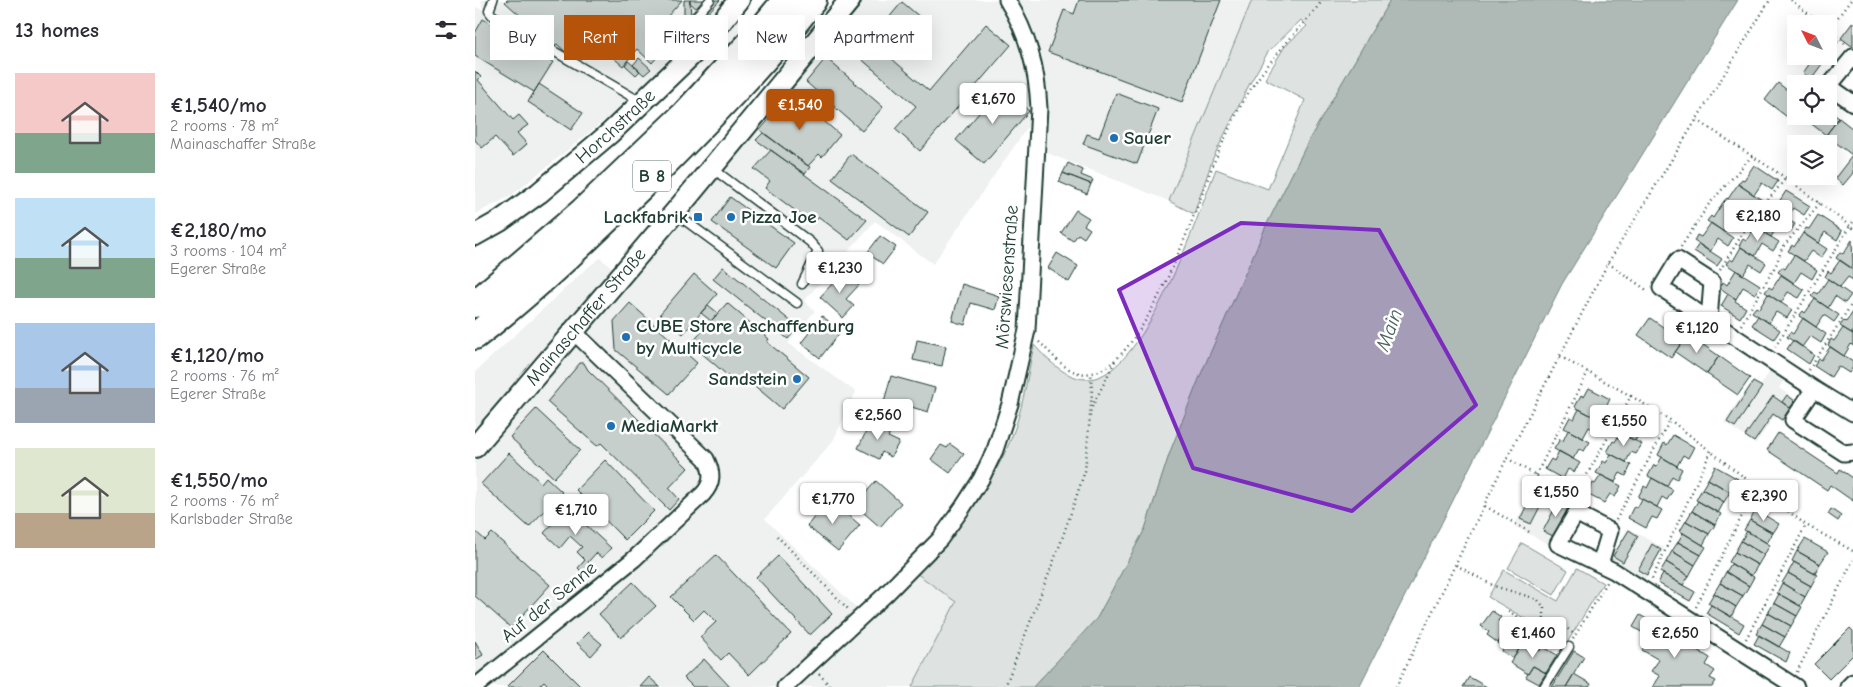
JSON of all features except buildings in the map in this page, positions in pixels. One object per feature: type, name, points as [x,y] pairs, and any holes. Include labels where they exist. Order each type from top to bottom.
[{"type":"highway","name":"B 8","points":[[475,304],[583,211],[685,114],[754,39],[786,0]]},
{"type":"highway","name":"B 8","points":[[475,336],[505,312],[609,218],[692,137],[770,53],[813,0]]},
{"type":"street","name":"Horchstraße","points":[[727,15],[739,0]]},
{"type":"street","name":"Mainaschaffer Straße","points":[[475,447],[675,213],[850,0]]},
{"type":"street","name":"Mörswiesenstraße","points":[[785,687],[914,567],[940,539],[981,479],[995,450],[1010,404],[1027,330],[1039,108],[1034,60],[1025,32],[1007,0]]},
{"type":"street","points":[[1851,52],[1829,86],[1853,103]]},
{"type":"street","name":"Horchstraße","points":[[475,235],[500,221],[539,193],[610,133],[686,60]]},
{"type":"street","points":[[1709,320],[1712,282],[1678,260],[1661,288],[1734,337],[1853,413]]},
{"type":"street","name":"Auf der Senne","points":[[475,687],[634,559],[703,494],[712,478],[706,459],[573,331]]},
{"type":"street","points":[[1808,385],[1793,420],[1844,453],[1853,452]]},
{"type":"street","points":[[1607,568],[1610,531],[1576,513],[1558,544],[1607,568],[1646,591],[1793,685]]},
{"type":"street","points":[[1848,687],[1853,682]]},
{"type":"lane","points":[[493,0],[489,11],[491,15],[642,103]]},
{"type":"lane","points":[[697,15],[710,0]]},
{"type":"lane","points":[[712,168],[810,242],[818,251],[801,284]]},
{"type":"lane","points":[[675,213],[797,302]]},
{"type":"lane","points":[[1545,687],[1569,647]]},
{"type":"path","points":[[1027,330],[1059,362],[1073,372],[1091,374],[1108,366],[1124,353],[1160,296],[1195,215],[1215,161],[1240,108],[1262,71],[1322,0]]},
{"type":"path","points":[[1397,687],[1507,458],[1608,263],[1770,0]]},
{"type":"path","points":[[1791,0],[1810,15]]},
{"type":"path","points":[[1837,19],[1851,0]]},
{"type":"path","points":[[1837,38],[1851,52]]},
{"type":"path","points":[[1697,120],[1786,178],[1853,229]]},
{"type":"path","points":[[1678,260],[1682,245],[1709,204],[1752,156]]},
{"type":"path","points":[[1712,282],[1750,222],[1786,178]]},
{"type":"path","points":[[1734,337],[1776,265],[1782,248],[1820,203]]},
{"type":"path","points":[[1768,359],[1853,222]]},
{"type":"path","points":[[1608,263],[1653,294],[1661,288]]},
{"type":"path","points":[[1808,385],[1853,302]]},
{"type":"path","points":[[1559,356],[1670,420],[1807,525],[1853,551]]},
{"type":"path","points":[[1091,409],[1116,360]]},
{"type":"path","points":[[1536,476],[1588,372]]},
{"type":"path","points":[[1005,687],[1061,542],[1085,471],[1091,409],[1091,374]]},
{"type":"path","points":[[1507,458],[1574,498],[1631,396]]},
{"type":"path","points":[[1610,531],[1670,420]]},
{"type":"path","points":[[1646,591],[1711,451]]},
{"type":"path","points":[[1690,620],[1757,488]]},
{"type":"path","points":[[1484,506],[1531,532]]},
{"type":"path","points":[[1739,652],[1807,525]]},
{"type":"path","points":[[777,536],[858,619]]},
{"type":"path","points":[[1793,685],[1853,560]]},
{"type":"path","points":[[1456,565],[1494,586],[1537,600],[1544,607],[1543,619],[1548,624],[1560,622],[1575,635]]},
{"type":"path","points":[[1508,611],[1569,647],[1607,568]]},
{"type":"highlighted area","points":[[1241,223],[1379,230],[1476,405],[1352,511],[1193,468],[1119,290]]},
{"type":"shaded area","points":[[481,0],[724,0],[710,15],[645,15],[645,60],[668,60],[606,119],[511,196],[475,214],[475,7],[483,10]]},
{"type":"shaded area","points":[[859,0],[1252,0],[1169,201],[1042,151],[1038,112],[933,264],[875,221],[804,301],[815,311],[788,343],[856,392],[833,441],[765,519],[865,616],[916,573],[956,602],[912,687],[475,687],[475,372],[600,258],[627,279],[815,53],[815,60],[932,60],[932,15],[847,15]]},
{"type":"shaded area","points":[[1252,0],[1390,0],[1310,138],[1267,224],[1201,374],[1170,452],[1145,529],[1097,618],[1033,687],[912,687],[956,602],[916,573],[973,505],[1007,449],[1018,418],[1034,345],[1053,364],[1077,378],[1095,378],[1115,367],[1134,346],[1152,318],[1183,253],[1216,169],[1268,189],[1305,100],[1265,79],[1285,46],[1307,26],[1301,20],[1268,52],[1249,85],[1213,158],[1194,214],[1169,201]]},
{"type":"shaded area","points":[[1770,371],[1784,380],[1779,388],[1797,400],[1782,422],[1774,417],[1755,444],[1724,422],[1753,380],[1761,385]]},
{"type":"shaded area","points":[[1538,481],[1574,501],[1550,545],[1514,526]]},
{"type":"shaded area","points":[[1628,528],[1664,548],[1644,581],[1609,561]]},
{"type":"shaded area","points":[[1522,543],[1568,570],[1554,595],[1508,568]]},
{"type":"shaded area","points":[[1577,568],[1603,583],[1567,643],[1488,597],[1504,570],[1558,601]]},
{"type":"water","name":"Main","points":[[1390,0],[1738,0],[1562,284],[1359,687],[1033,687],[1097,618],[1145,529],[1170,452],[1201,374],[1267,224],[1310,138]]},
{"type":"place","name":"Sauer","points":[[1114,138]]},
{"type":"place","name":"Lackfabrik","points":[[698,217]]},
{"type":"place","name":"Pizza Joe","points":[[731,217]]},
{"type":"place","name":"CUBE Store Aschaffenburg by Multicycle","points":[[626,337]]},
{"type":"place","name":"Sandstein","points":[[797,379]]},
{"type":"place","name":"MediaMarkt","points":[[611,426]]}]
